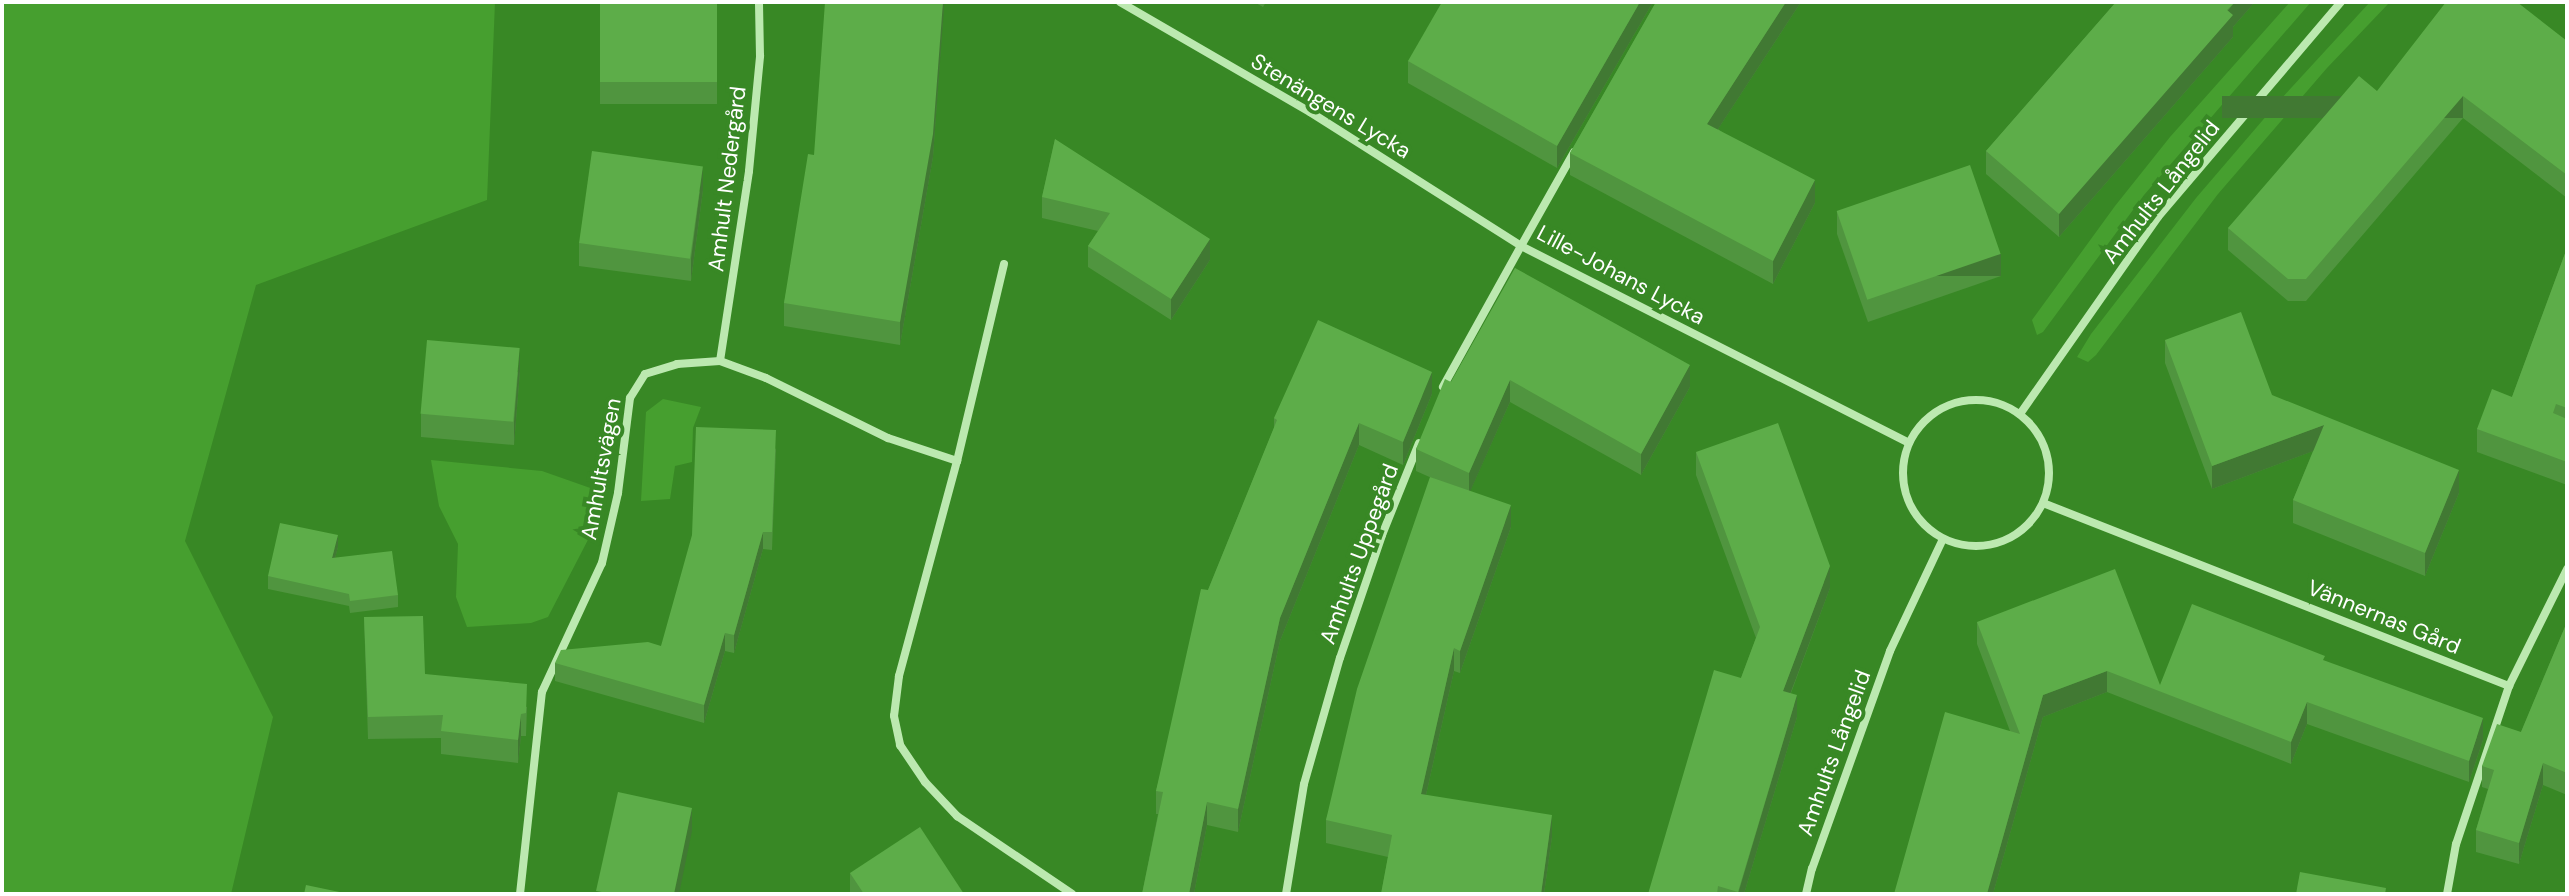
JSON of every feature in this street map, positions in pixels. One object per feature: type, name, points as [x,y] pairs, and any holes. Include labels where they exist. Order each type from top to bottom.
[{"type":"street","name":"Amhult Nedergård","points":[[720,361],[749,171],[760,56],[759,2]]},
{"type":"street","name":"Stenängens Lycka","points":[[1120,2],[1310,112],[1521,246]]},
{"type":"street","name":"Amhults Långelid","points":[[2020,414],[2158,217],[2341,2]]},
{"type":"street","name":"Lille-Johans Lycka","points":[[1582,137],[1521,246],[1909,443]]},
{"type":"street","points":[[1440,393],[1521,246]]},
{"type":"street","points":[[1004,264],[957,461],[899,676],[894,716],[900,745],[925,782],[957,816],[1072,894]]},
{"type":"street","name":"Amhultsvägen","points":[[520,894],[542,692],[602,563],[618,493],[630,398],[645,374],[677,364],[720,361],[766,378],[888,438],[957,461]]},
{"type":"street","points":[[1963,400],[1987,400],[2020,414],[2034,428],[2047,455],[2049,474],[2043,503],[2028,525],[2006,540],[1968,546],[1943,539],[1917,517],[1907,497],[1902,475],[1909,443],[1931,415],[1963,400]]},
{"type":"street","name":"Amhults Uppegård","points":[[1286,894],[1304,784],[1340,658],[1382,535],[1422,436]]},
{"type":"street","name":"Vännernas Gård","points":[[2043,503],[2509,686]]},
{"type":"street","name":"Amhults Långelid","points":[[1806,894],[1812,869],[1890,651],[1943,539]]},
{"type":"street","points":[[2447,894],[2456,844],[2509,686],[2567,569]]},
{"type":"green space","points":[[2,2],[495,2],[487,200],[256,285],[185,541],[273,717],[231,894],[2,894]]},
{"type":"green space","points":[[2290,2],[2311,2],[2144,195],[2043,332],[2037,335],[2032,320],[2115,206],[2170,137]]},
{"type":"green space","points":[[2370,2],[2390,2],[2327,68],[2218,194],[2096,355],[2088,362],[2077,357],[2091,334],[2196,198]]},
{"type":"green space","points":[[663,399],[701,407],[693,428],[692,462],[675,466],[670,499],[641,501],[646,412]]},
{"type":"green space","points":[[431,460],[542,471],[596,490],[591,534],[548,617],[531,623],[467,627],[456,597],[458,544],[439,506]]},
{"type":"building","points":[[600,2],[717,2],[717,82],[600,82]]},
{"type":"building","points":[[825,2],[943,2],[933,134],[900,322],[784,303],[808,154],[814,155]]},
{"type":"building","points":[[1442,2],[1640,2],[1557,146],[1408,61]]},
{"type":"building","points":[[1656,2],[1786,2],[1707,124],[1815,180],[1773,261],[1570,153]]},
{"type":"building","points":[[2116,2],[2235,2],[2227,10],[2233,15],[2059,214],[1986,151]]},
{"type":"building","points":[[2446,2],[2517,2],[2567,41],[2567,175],[2463,96],[2306,279],[2288,279],[2228,228],[2359,76],[2377,91]]},
{"type":"building","points":[[1055,139],[1210,239],[1171,299],[1088,246],[1110,213],[1042,197]]},
{"type":"building","points":[[592,151],[703,167],[690,259],[579,243]]},
{"type":"building","points":[[1970,165],[2001,254],[1867,300],[1837,211]]},
{"type":"building","points":[[2567,248],[2567,408],[2556,404],[2553,413],[2567,419],[2567,462],[2477,429],[2492,389],[2512,397]]},
{"type":"building","points":[[1515,268],[1690,365],[1641,454],[1510,380],[1469,473],[1416,449],[1445,379],[1451,382]]},
{"type":"building","points":[[2241,312],[2272,395],[2459,470],[2425,553],[2293,500],[2324,425],[2212,466],[2165,340]]},
{"type":"building","points":[[1318,320],[1432,372],[1403,442],[1359,423],[1280,618],[1238,809],[1207,802],[1189,894],[1142,894],[1163,792],[1156,791],[1201,589],[1208,590],[1277,420],[1274,418]]},
{"type":"building","points":[[427,340],[520,348],[513,422],[421,414]]},
{"type":"building","points":[[1778,423],[1830,566],[1783,691],[1797,695],[1738,892],[1718,886],[1717,894],[1648,894],[1714,670],[1741,678],[1760,627],[1696,452]]},
{"type":"building","points":[[696,427],[776,430],[772,532],[763,532],[734,635],[725,633],[704,705],[555,663],[561,650],[648,642],[661,646],[692,535]]},
{"type":"building","points":[[1430,477],[1511,505],[1460,651],[1454,648],[1421,794],[1552,815],[1541,894],[1381,894],[1392,835],[1326,820],[1357,689]]},
{"type":"building","points":[[280,523],[338,535],[332,558],[392,551],[398,595],[350,601],[349,594],[268,576]]},
{"type":"building","points":[[2115,569],[2160,685],[2192,604],[2325,656],[2323,660],[2483,718],[2469,761],[2307,702],[2291,742],[2107,671],[2043,695],[1987,894],[1894,894],[1945,712],[2020,734],[1977,622]]},
{"type":"building","points":[[423,616],[425,674],[527,684],[526,713],[521,714],[518,740],[441,731],[443,715],[368,717],[364,617]]},
{"type":"building","points":[[2567,622],[2567,773],[2543,763],[2519,843],[2476,830],[2494,770],[2482,766],[2497,724],[2521,732]]},
{"type":"building","points":[[618,792],[692,808],[674,894],[596,891]]},
{"type":"building","points":[[920,827],[964,894],[864,894],[850,873]]},
{"type":"building","points":[[2300,872],[2386,888],[2385,894],[2296,894]]},
{"type":"building","points":[[306,885],[349,894],[304,894]]}]
